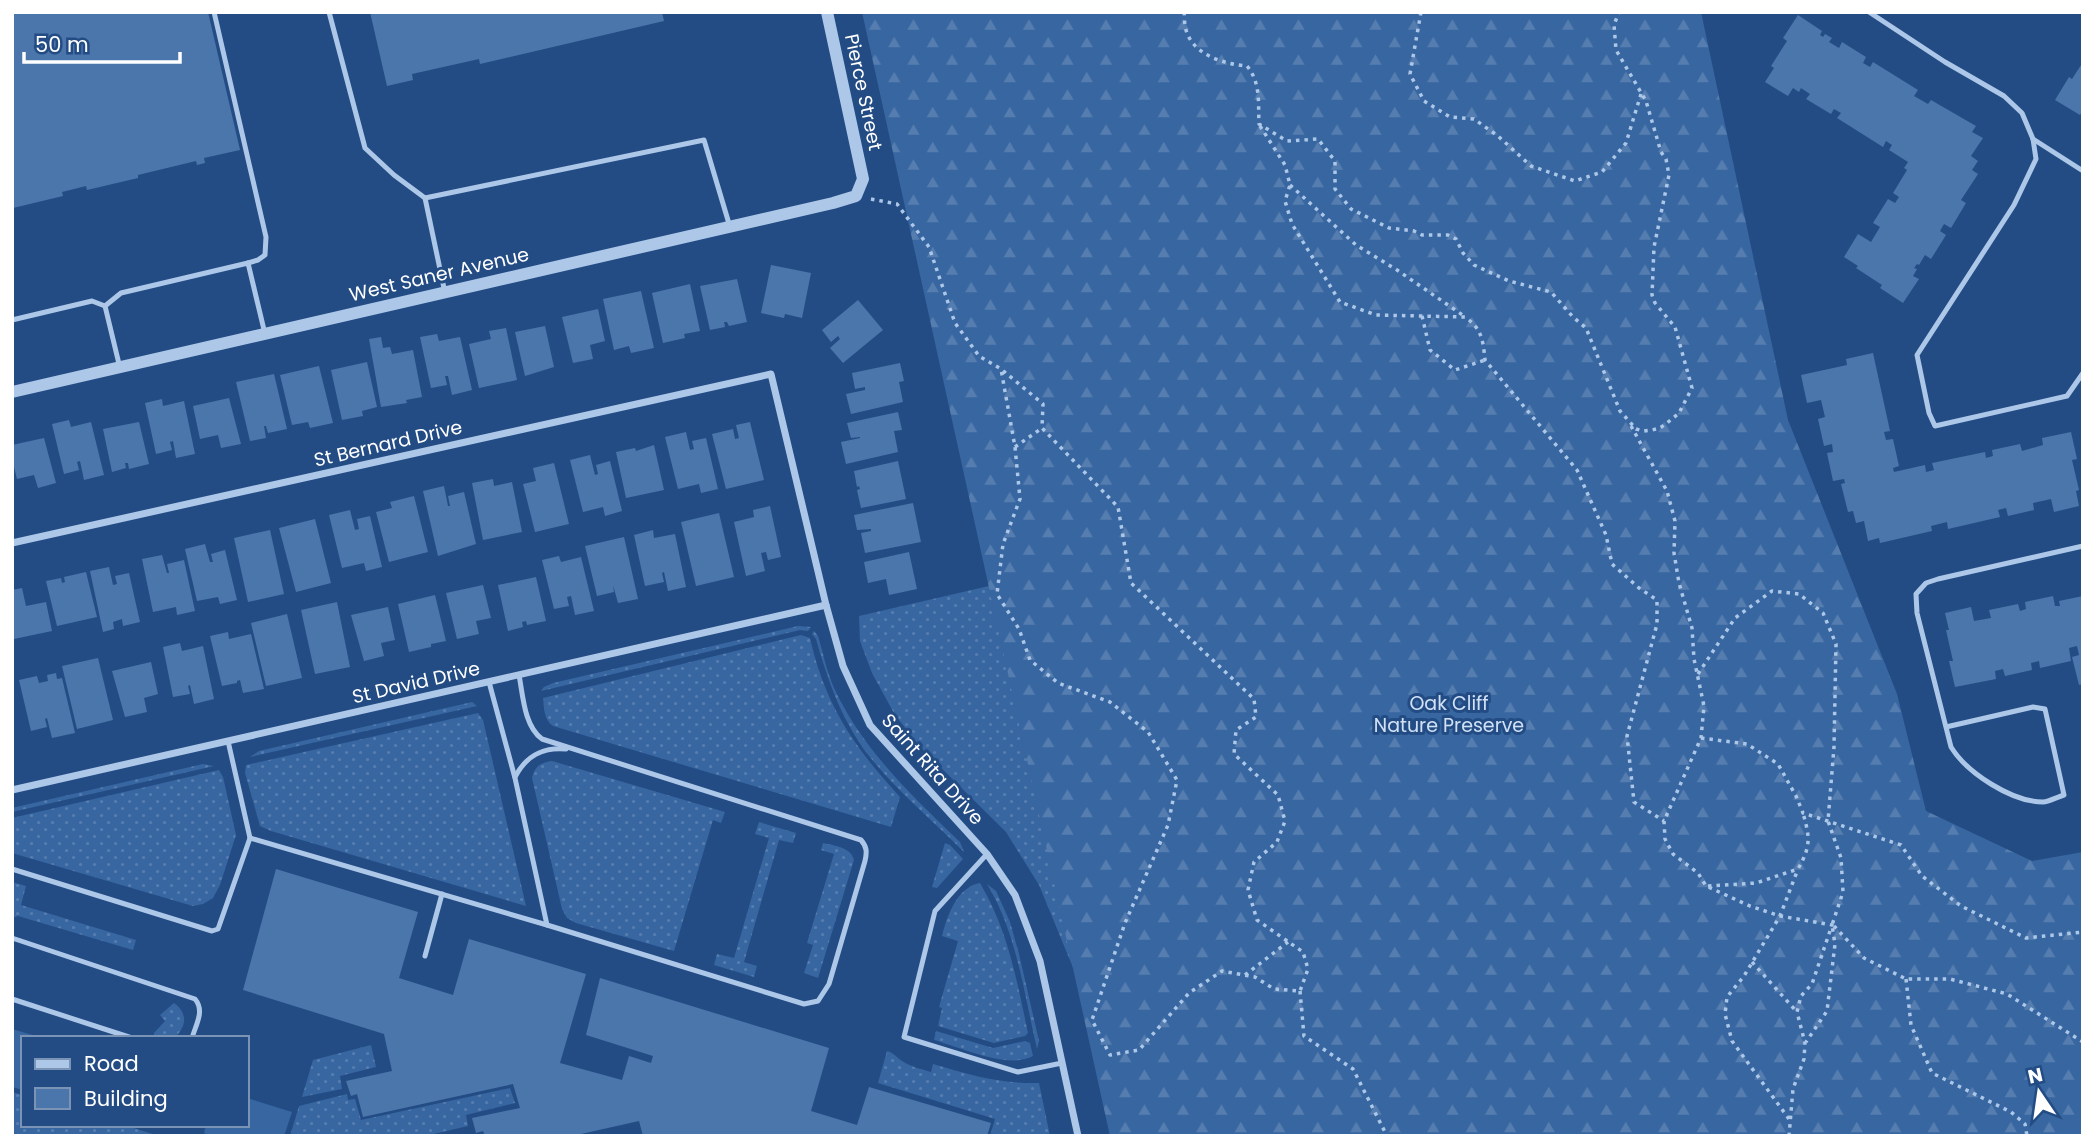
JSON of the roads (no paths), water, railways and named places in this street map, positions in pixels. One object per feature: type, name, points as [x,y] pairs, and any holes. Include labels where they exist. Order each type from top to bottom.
[{"type":"street","name":"Pierce Street","points":[[827,12],[863,179],[856,196]]},
{"type":"street","name":"West Saner Avenue","points":[[12,393],[856,196]]},
{"type":"street","name":"St Bernard Drive","points":[[12,543],[771,374]]},
{"type":"street","name":"Saint Rita Drive","points":[[771,374],[843,666],[870,725],[987,854],[1015,895],[1040,961],[1078,1136]]},
{"type":"street","name":"St David Drive","points":[[12,790],[826,605]]},
{"type":"lane","points":[[105,306],[121,293],[258,260],[265,255],[266,237],[214,12]]},
{"type":"lane","points":[[329,12],[365,148],[394,175],[425,198],[445,293]]},
{"type":"lane","points":[[1869,12],[1945,62],[2004,96],[2022,113],[2033,139],[2036,159],[2014,205],[1917,355],[1929,412],[1935,426],[2067,396],[2083,373]]},
{"type":"lane","points":[[2033,139],[2083,171]]},
{"type":"lane","points":[[425,198],[704,140],[730,227]]},
{"type":"lane","points":[[248,262],[265,334]]},
{"type":"lane","points":[[12,320],[92,301],[105,306]]},
{"type":"lane","points":[[105,306],[120,368]]},
{"type":"lane","points":[[1946,727],[2033,707],[2045,709],[2064,795],[2045,802],[2014,797],[1958,760],[1951,747],[1917,613],[1916,594],[1926,583],[1938,579],[2083,546]]},
{"type":"lane","points":[[250,838],[804,1004],[818,1001],[829,984],[867,853],[866,846],[855,837],[542,739],[535,733],[527,712],[519,675]]},
{"type":"lane","points":[[489,682],[547,925]]},
{"type":"lane","points":[[12,869],[212,931],[218,929],[250,838],[228,741]]},
{"type":"lane","points":[[514,778],[532,755],[550,749],[573,750]]},
{"type":"lane","points":[[987,854],[935,911],[904,1037],[1018,1072],[1062,1063]]},
{"type":"lane","points":[[425,956],[442,894]]},
{"type":"lane","points":[[12,938],[195,999],[200,1006],[200,1012],[193,1036]]},
{"type":"lane","points":[[12,999],[126,1036]]},
{"type":"park label","name":"Oak Cliff Nature Preserve","points":[[1449,714]]}]
